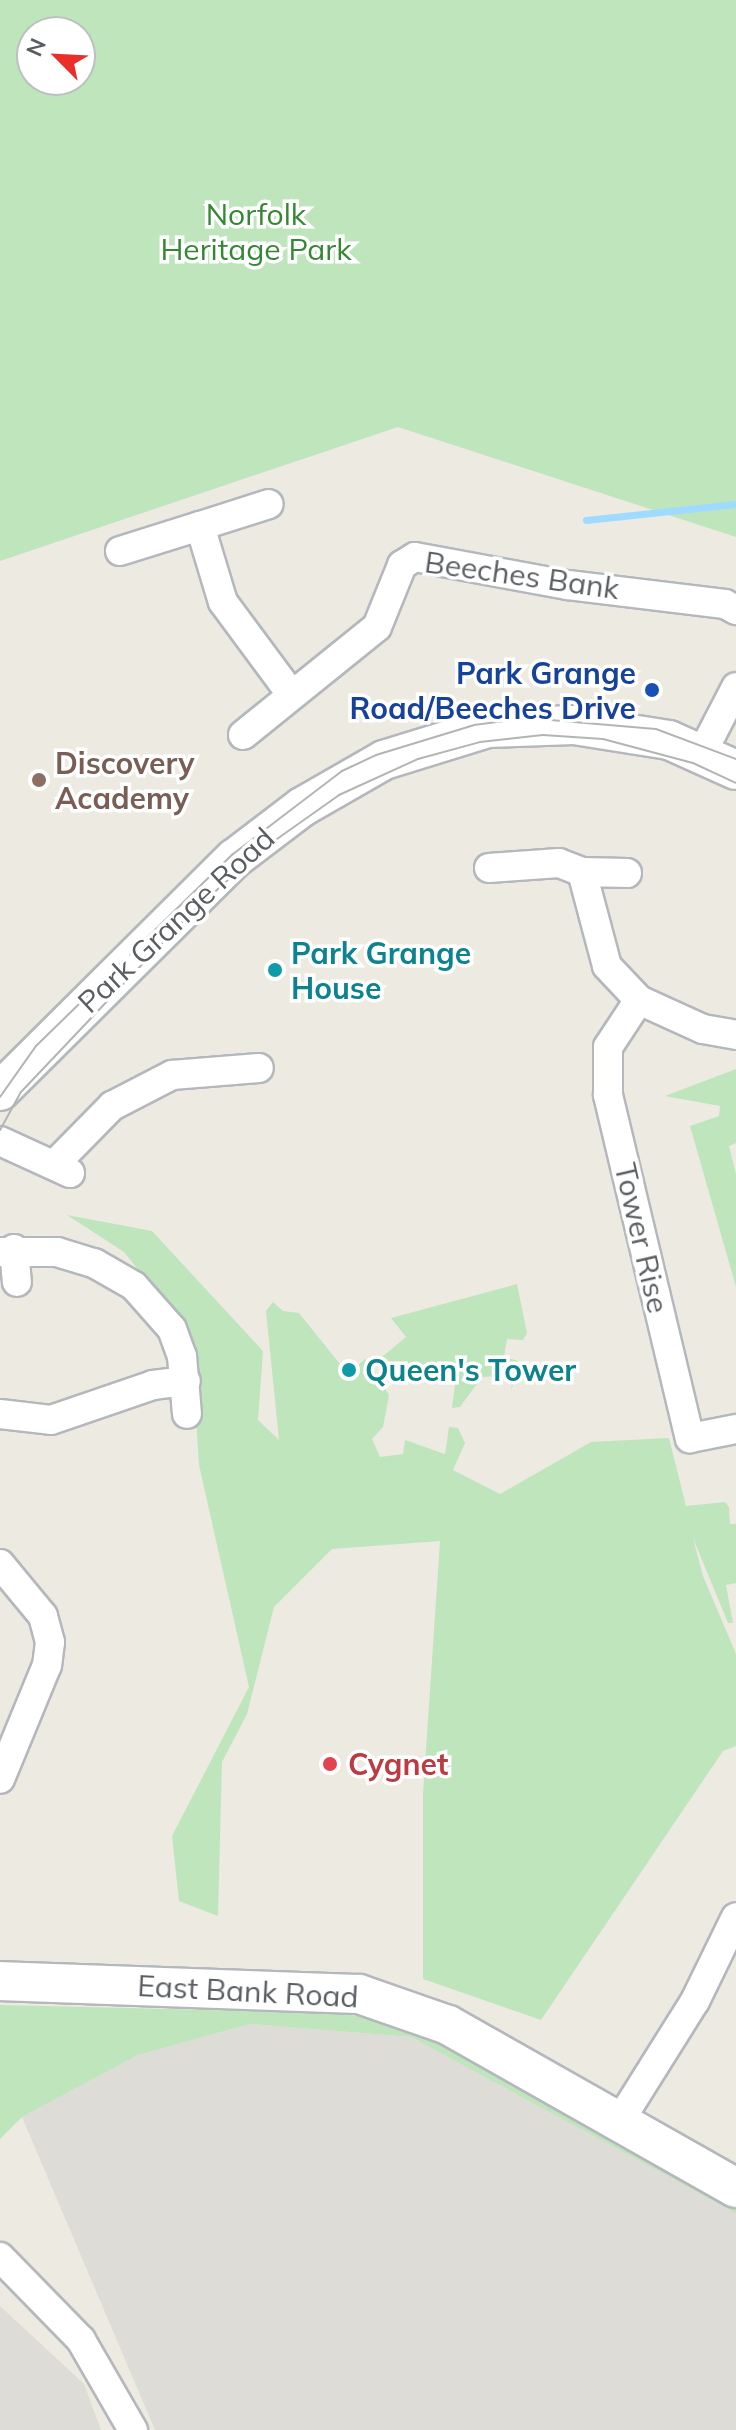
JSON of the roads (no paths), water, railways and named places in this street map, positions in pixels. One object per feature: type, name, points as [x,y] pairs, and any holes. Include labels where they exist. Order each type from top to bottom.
[{"type":"street","points":[[120,551],[269,504]]},
{"type":"street","points":[[200,526],[223,602],[291,694]]},
{"type":"street","name":"Beeches Bank","points":[[243,735],[377,627],[402,565],[415,557],[568,585],[710,601],[736,610]]},
{"type":"street","points":[[702,753],[736,687]]},
{"type":"street","name":"Park Grange Road","points":[[0,1091],[235,858],[302,807],[384,760],[488,728],[535,725],[621,730],[702,753],[736,770]]},
{"type":"street","points":[[489,868],[559,863],[582,872],[627,873]]},
{"type":"street","points":[[582,872],[607,966],[639,1000],[703,1029],[736,1035]]},
{"type":"street","name":"Tower Rise","points":[[639,1000],[608,1047],[608,1095],[690,1438],[736,1429]]},
{"type":"street","points":[[0,1141],[62,1169],[112,1106],[172,1075],[259,1068]]},
{"type":"street","points":[[17,1282],[7,1250],[94,1263],[134,1286],[172,1329],[186,1381],[187,1414]]},
{"type":"street","points":[[0,1414],[51,1420],[153,1385],[186,1381]]},
{"type":"street","points":[[0,1564],[43,1616],[50,1642],[47,1665],[0,1779]]},
{"type":"street","points":[[619,2122],[695,2001],[736,1917]]},
{"type":"street","name":"East Bank Road","points":[[0,1981],[359,1994],[448,2025],[736,2188]]},
{"type":"street","points":[[0,2257],[81,2340],[133,2430]]},
{"type":"waterway","points":[[586,520],[736,504]]},
{"type":"tram line","points":[[0,1097],[36,1046],[233,854],[342,771],[376,755],[474,725],[527,718],[656,729],[736,759]]},
{"type":"tram line","points":[[0,1130],[21,1092],[188,916],[260,851],[339,795],[418,759],[480,742],[543,735],[603,739],[693,763],[736,783]]},
{"type":"place","name":"Park Grange Road/Beeches Drive","points":[[652,690]]},
{"type":"place","name":"Discovery Academy","points":[[39,780]]},
{"type":"place","name":"Park Grange House","points":[[275,970]]},
{"type":"place","name":"Queen's Tower","points":[[349,1370]]},
{"type":"place","name":"Cygnet","points":[[330,1764]]},
{"type":"park label","name":"Norfolk Heritage Park","points":[[256,231]]}]
